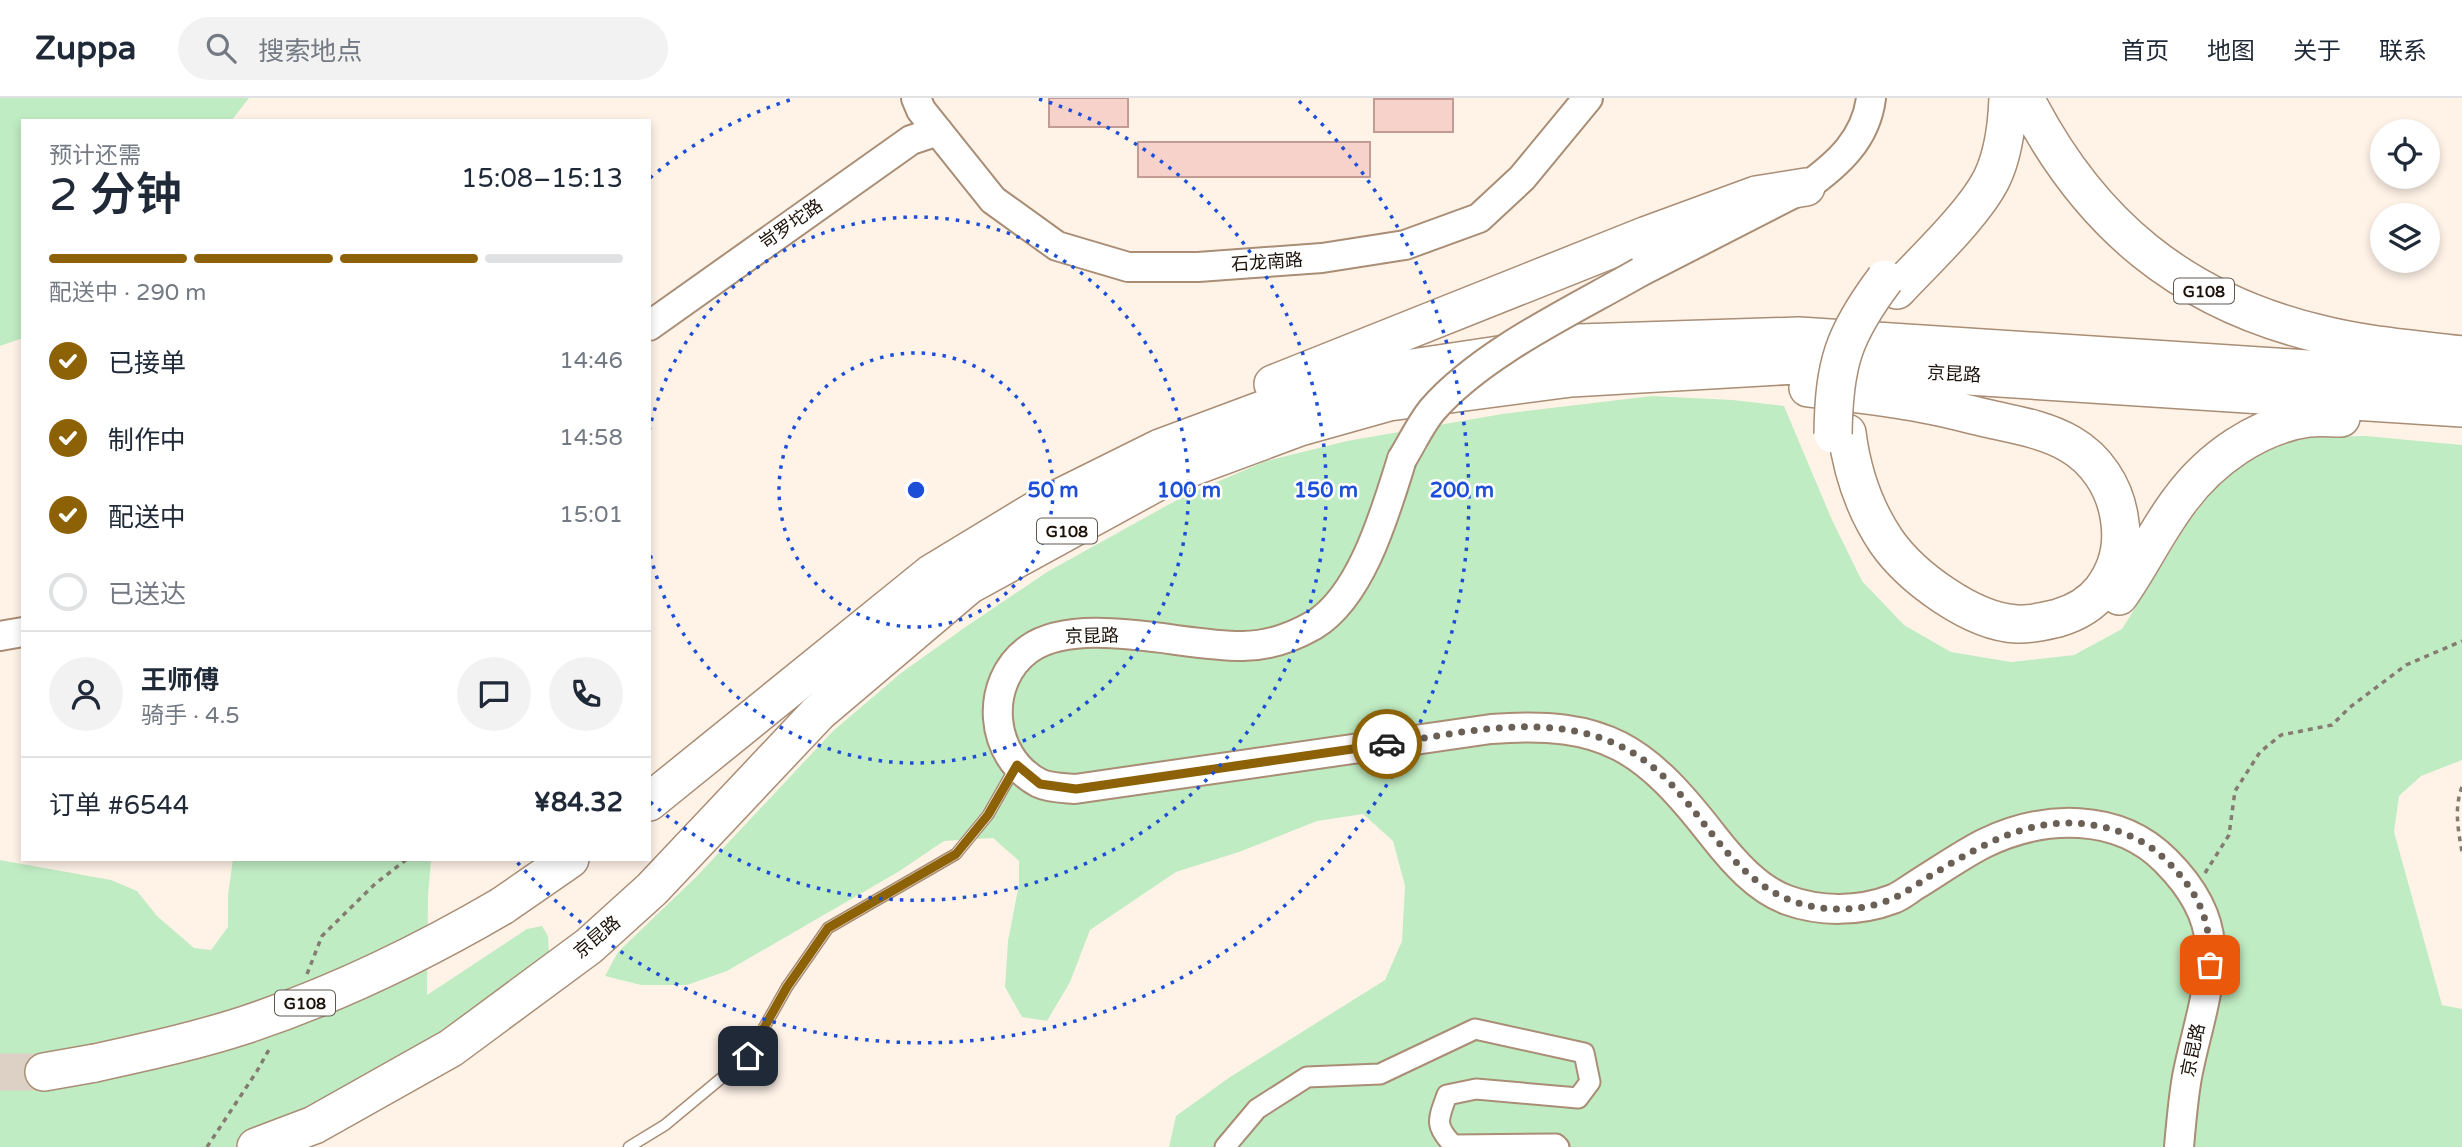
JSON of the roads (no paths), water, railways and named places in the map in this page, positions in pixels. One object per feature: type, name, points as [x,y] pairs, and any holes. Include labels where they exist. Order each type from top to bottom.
[{"type":"highway","points":[[1891,284],[1971,182],[1985,157],[1994,125],[1994,98]]},
{"type":"highway","points":[[1675,370],[1909,401],[2036,430],[2070,443],[2090,458],[2106,478],[2117,501],[2121,527],[2120,551],[2112,578],[2096,598],[2073,613],[2045,621],[2015,624],[1979,614],[1947,598],[1900,558],[1873,519],[1840,434],[1833,396],[1840,356],[1860,312],[1977,202],[1992,178],[2007,127],[2008,98]]},
{"type":"highway","name":"G108","points":[[2025,98],[2045,137],[2097,207],[2170,272],[2215,297],[2260,317],[2309,331],[2378,345],[2462,355]]},
{"type":"highway","points":[[1041,508],[1069,475],[1166,428],[1647,235],[1756,195],[1806,187]]},
{"type":"highway","name":"京昆路","points":[[651,800],[932,573],[1041,508],[1160,448],[1270,407],[1392,371],[1579,342],[1799,335],[2461,398]]},
{"type":"highway","name":"京昆路","points":[[256,1147],[314,1125],[451,1048],[589,946],[652,889],[818,713],[968,585],[1168,476],[1300,427],[1389,402],[1571,378],[1797,365],[2461,398]]},
{"type":"highway","points":[[1840,434],[1840,476],[1860,525],[1882,560],[1914,593],[1941,613],[1978,631],[2013,639],[2050,638],[2091,623],[2113,604],[2179,501],[2202,474],[2232,449],[2262,433],[2309,418],[2398,416],[2461,398]]},
{"type":"highway","name":"G108","points":[[44,1072],[164,1048],[244,1025],[308,1002],[377,973],[449,937],[502,906],[567,861]]},
{"type":"main road","name":"石龙南路","points":[[916,98],[921,110],[993,200],[1057,246],[1128,267],[1198,267],[1322,258],[1405,246],[1479,218],[1522,178],[1588,98]]},
{"type":"main road","points":[[934,98],[938,131]]},
{"type":"main road","points":[[1806,187],[1845,156],[1863,128],[1871,98]]},
{"type":"main road","name":"岢罗坨路","points":[[651,325],[911,140],[938,131]]},
{"type":"main road","name":"京昆路","points":[[1806,187],[1640,272],[1505,350],[1462,380],[1431,410],[1402,459],[1388,504],[1361,572],[1316,624],[1283,639],[1246,646],[1204,645],[1122,634],[1055,636],[1028,650],[1006,674],[996,706],[1001,738],[1017,765],[1040,784],[1076,789],[1491,729],[1555,727],[1577,730],[1602,738],[1647,762],[1669,782],[1746,873],[1769,891],[1808,906],[1835,909],[1894,899],[1985,844],[2015,831],[2063,822],[2117,830],[2140,840],[2160,854],[2195,894],[2206,919],[2210,965],[2187,1079],[2179,1147]]},
{"type":"main road","points":[[0,636],[21,632]]},
{"type":"street","points":[[1225,1147],[1256,1109],[1307,1077],[1380,1074],[1475,1029],[1584,1053],[1590,1082],[1578,1097],[1476,1089],[1447,1095],[1438,1121],[1441,1132],[1453,1145],[1556,1144],[1559,1147]]},
{"type":"lane","points":[[629,1147],[665,1125],[748,1056],[787,987],[828,928],[956,854],[988,815],[1017,765]]},
{"type":"tunnel","points":[[0,1072],[44,1072]]}]
